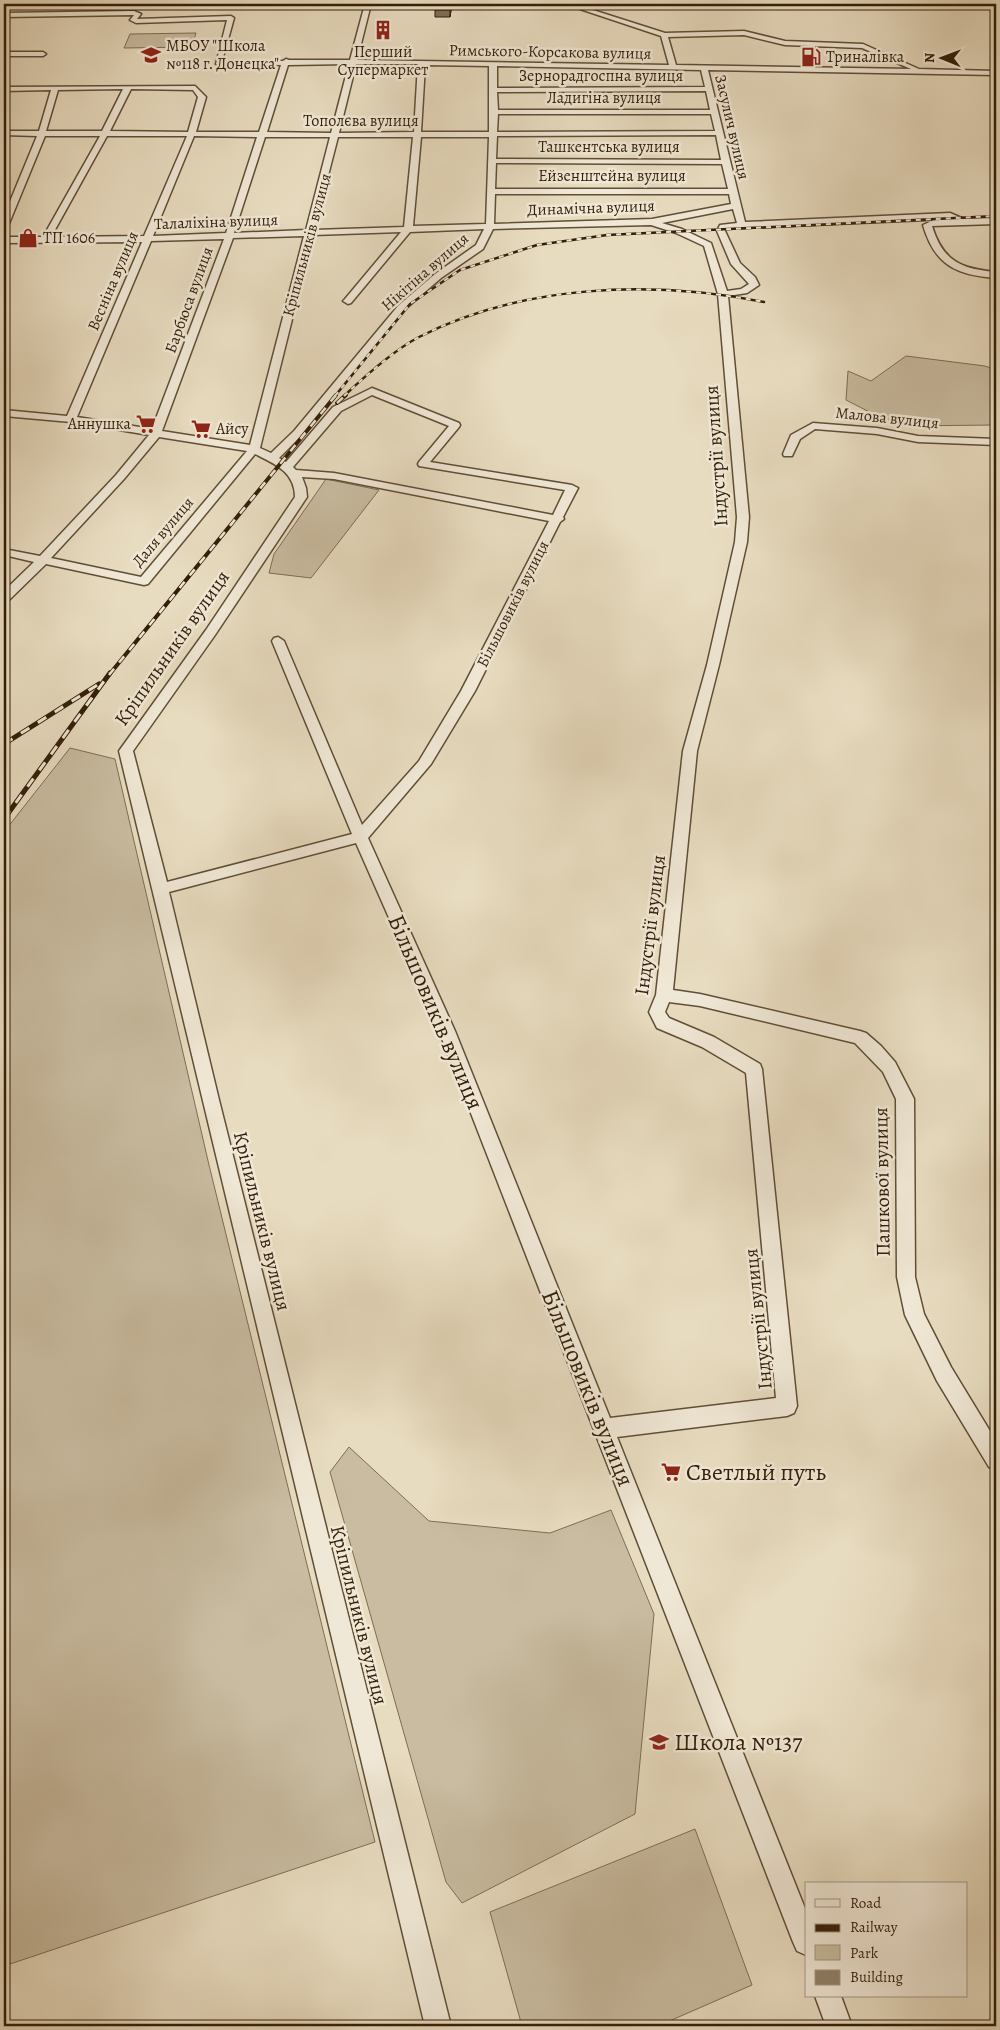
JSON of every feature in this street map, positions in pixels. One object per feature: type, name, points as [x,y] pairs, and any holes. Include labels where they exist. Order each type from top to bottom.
[{"type":"street","name":"Кріпильників вулиця","points":[[254,449],[336,135],[352,62],[368,4]]},
{"type":"street","name":"Римського-Корсакова вулиця","points":[[568,4],[664,35],[744,33],[785,43],[862,46],[925,72]]},
{"type":"street","name":"Римського-Корсакова вулиця","points":[[4,15],[134,13],[138,14],[133,20],[136,21],[231,18],[218,63],[352,62],[996,73]]},
{"type":"street","name":"Римського-Корсакова вулиця","points":[[664,35],[673,68]]},
{"type":"street","points":[[4,54],[43,54]]},
{"type":"street","name":"Барбюса вулиця","points":[[156,434],[229,236],[286,62]]},
{"type":"street","points":[[348,300],[408,229],[414,184],[422,63]]},
{"type":"street","name":"Нікітіна вулиця","points":[[270,459],[298,433],[401,308],[438,276],[480,248],[490,227],[494,112],[493,65]]},
{"type":"street","name":"Засулич вулиця","points":[[704,68],[733,191]]},
{"type":"street","points":[[4,89],[128,87],[105,133],[46,239]]},
{"type":"street","name":"Весніна вулиця","points":[[71,419],[192,133],[202,97],[195,88],[128,87]]},
{"type":"street","points":[[4,226],[42,133],[54,88]]},
{"type":"street","name":"Зернорадгоспна вулиця","points":[[493,90],[709,90]]},
{"type":"street","name":"Ладигіна вулиця","points":[[494,112],[714,112]]},
{"type":"street","name":"Тополєва вулиця","points":[[4,133],[416,135],[719,132]]},
{"type":"street","name":"Ташкентська вулиця","points":[[492,161],[726,162]]},
{"type":"street","points":[[733,191],[742,226]]},
{"type":"street","name":"Ейзенштейна вулиця","points":[[491,192],[733,191]]},
{"type":"street","name":"Динамічна вулиця","points":[[490,227],[652,222],[736,206]]},
{"type":"street","points":[[724,294],[744,291],[754,285],[753,280],[736,263],[726,238],[721,231],[723,227],[996,214]]},
{"type":"street","points":[[950,216],[961,221]]},
{"type":"street","points":[[996,221],[936,222],[926,225],[928,233],[939,250],[961,270],[996,275]]},
{"type":"street","name":"Індустрії вулиця","points":[[604,1429],[787,1406],[754,1069],[708,1042],[663,1023],[658,1012],[664,995],[690,750],[713,664],[742,534],[742,508],[724,294],[708,245],[679,231],[652,222]]},
{"type":"street","name":"Талаліхіна вулиця","points":[[4,240],[146,239],[490,227]]},
{"type":"street","points":[[291,470],[337,409],[372,391],[455,425],[423,464],[572,488]]},
{"type":"street","points":[[4,413],[71,419],[254,449],[291,470],[334,476],[558,519]]},
{"type":"street","name":"Малова вулиця","points":[[788,454],[795,437],[813,426],[877,431],[918,439],[996,442]]},
{"type":"street","points":[[4,598],[43,560],[120,477],[156,434]]},
{"type":"street","name":"Даля вулиця","points":[[4,552],[144,581],[254,449]]},
{"type":"street","name":"Кріпильників вулиця","points":[[291,470],[303,487],[301,496],[210,632],[126,751],[438,2026]]},
{"type":"street","name":"Більшовиків вулиця","points":[[360,837],[424,764],[468,691],[558,519],[572,488]]},
{"type":"street","name":"Більшовиків вулиця","points":[[278,641],[360,837],[447,1031],[805,1939]]},
{"type":"street","points":[[161,889],[360,837]]},
{"type":"street","name":"Пашкової вулиця","points":[[664,995],[700,1000],[860,1038],[889,1067],[905,1099],[906,1277],[915,1315],[944,1374],[996,1460]]},
{"type":"street","points":[[829,1998],[839,2026]]},
{"type":"green space","points":[[196,33],[192,47],[124,48],[130,34]]},
{"type":"green space","points":[[906,356],[985,366],[996,370],[996,425],[897,426],[846,400],[848,371],[871,381]]},
{"type":"green space","points":[[326,479],[379,490],[311,578],[269,573],[274,554]]},
{"type":"green space","points":[[70,748],[115,759],[209,1165],[375,1842],[4,1966],[4,832]]},
{"type":"green space","points":[[349,1447],[429,1521],[550,1533],[611,1510],[654,1614],[635,1814],[462,1903],[446,1882],[330,1472]]},
{"type":"green space","points":[[695,1829],[752,1985],[658,2026],[522,2026],[490,1912]]},
{"type":"building","points":[[436,4],[451,4],[450,10],[435,10]]},
{"type":"railway","points":[[335,396],[410,304],[460,270],[537,245],[607,235],[996,216]]},
{"type":"railway","points":[[344,396],[390,356],[410,342],[459,319],[501,306],[544,297],[588,291],[633,289],[721,295],[764,302]]},
{"type":"railway","points":[[109,675],[336,395]]},
{"type":"railway","points":[[337,403],[346,395]]},
{"type":"railway","points":[[4,819],[110,673]]},
{"type":"railway","points":[[4,744],[99,684]]},
{"type":"place","name":"Перший Супермаркет","points":[[383,30]]},
{"type":"place","name":"МБОУ \"Школа №118 г. Донецка\"","points":[[151,55]]},
{"type":"place","name":"Триналівка","points":[[811,57]]},
{"type":"place","name":"ТП 1606","points":[[28,238]]},
{"type":"place","name":"Аннушка","points":[[146,424]]},
{"type":"place","name":"Айсу","points":[[201,429]]},
{"type":"place","name":"Светлый путь","points":[[671,1472]]},
{"type":"place","name":"Школа №137","points":[[659,1742]]}]
